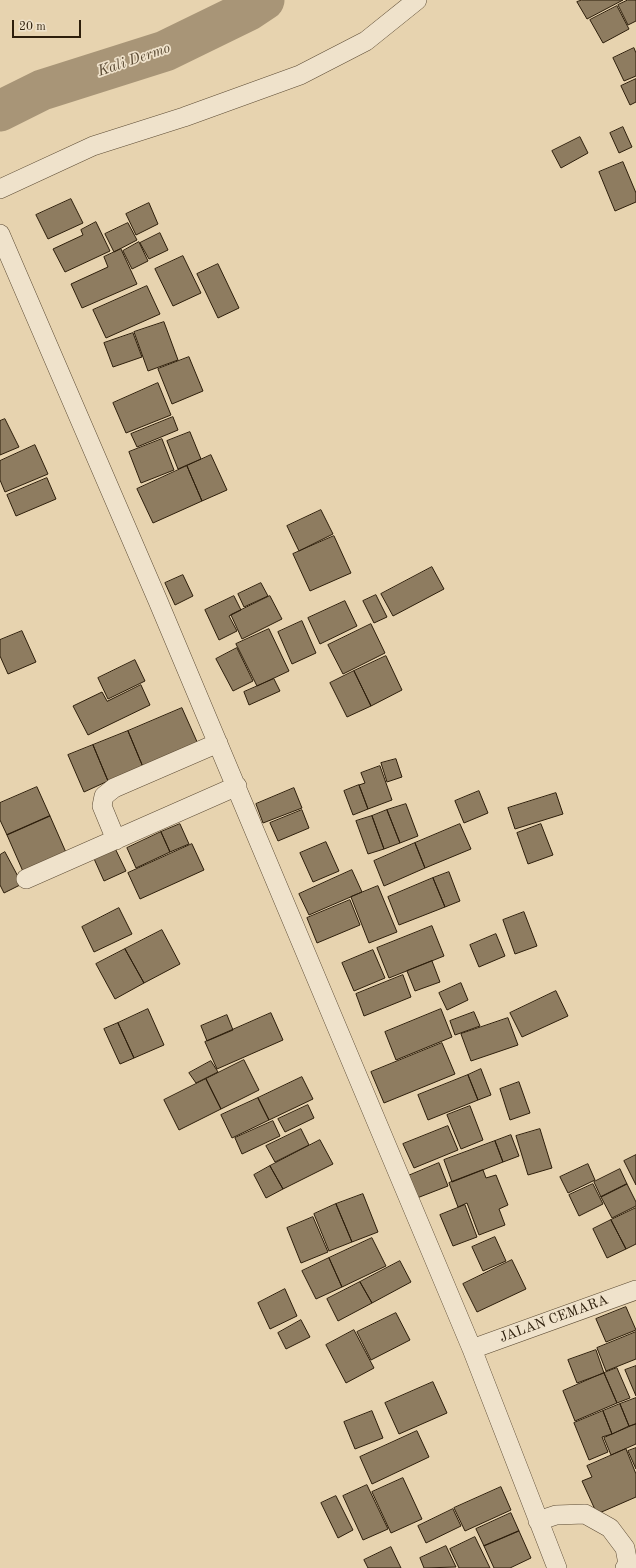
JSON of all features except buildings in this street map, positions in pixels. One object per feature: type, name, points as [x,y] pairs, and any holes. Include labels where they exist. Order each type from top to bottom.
[{"type":"street","points":[[0,189],[93,146],[184,117],[300,75],[366,41],[417,0]]},
{"type":"street","points":[[0,234],[43,330],[237,786],[472,1349],[557,1568]]},
{"type":"street","points":[[116,840],[102,806],[104,796],[114,788],[218,743]]},
{"type":"street","points":[[26,879],[237,786]]},
{"type":"street","name":"JALAN CEMARA","points":[[472,1349],[636,1290]]},
{"type":"street","points":[[538,1521],[556,1515],[585,1514],[610,1528],[624,1548],[628,1564],[625,1568]]},
{"type":"waterway","name":"Kali Dermo","points":[[0,111],[42,90],[165,51],[249,10],[264,0]]}]
